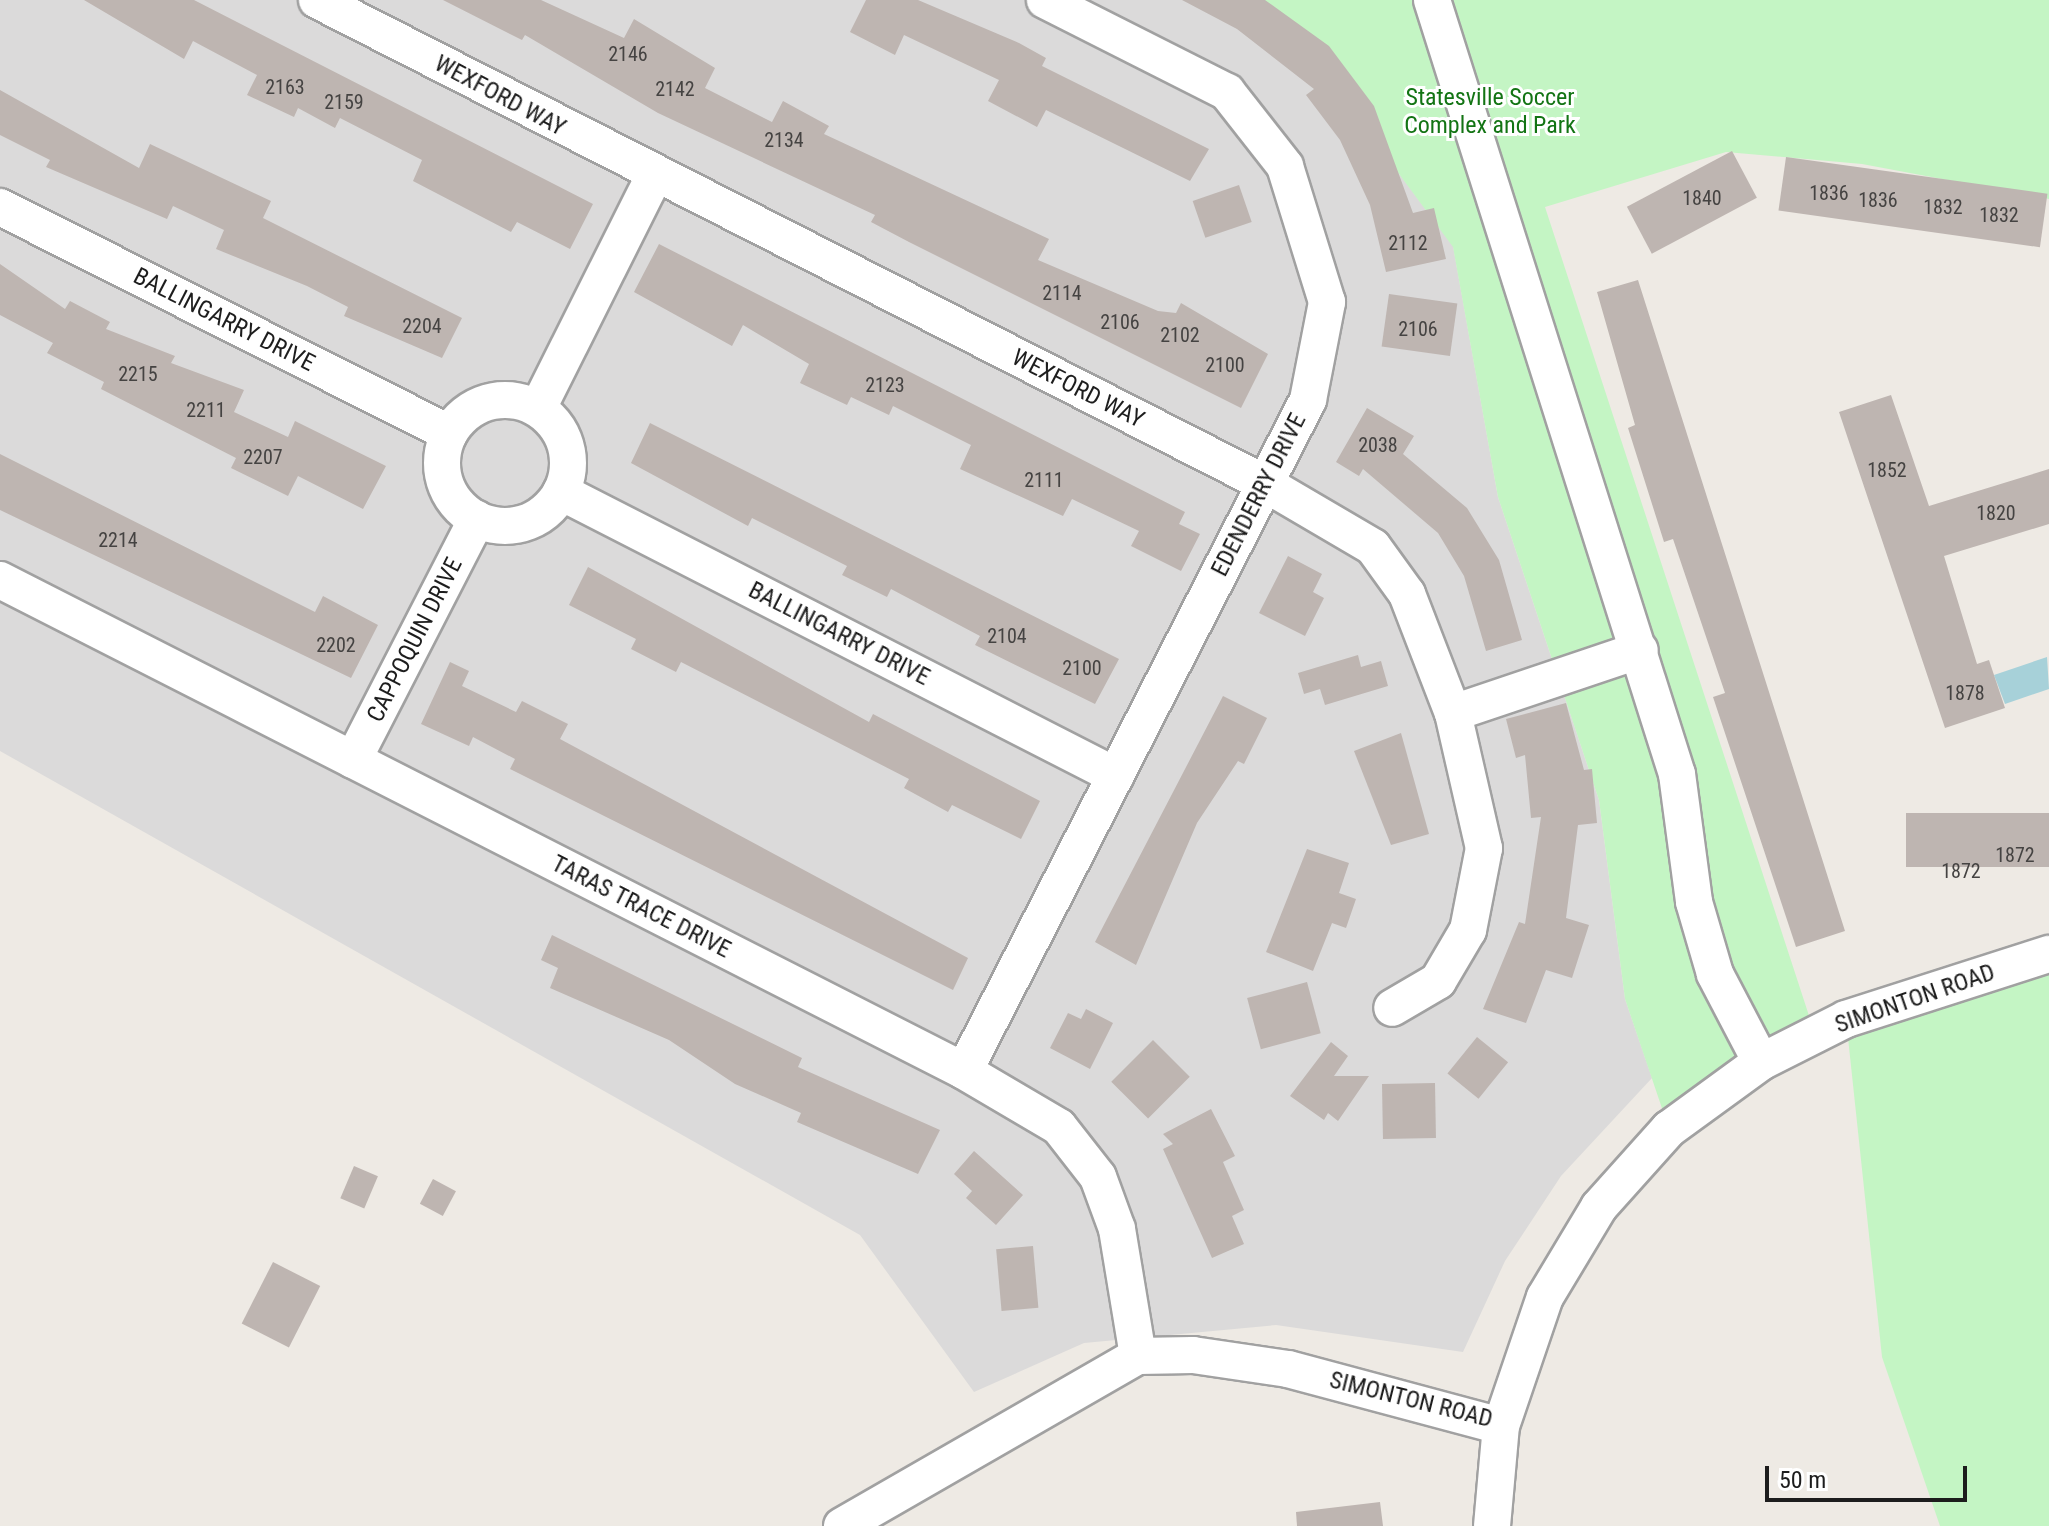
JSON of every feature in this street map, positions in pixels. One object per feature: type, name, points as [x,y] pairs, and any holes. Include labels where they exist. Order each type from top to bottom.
[{"type":"street","name":"EDENDERRY DRIVE","points":[[964,1071],[1308,400],[1327,302],[1285,166],[1227,92],[1045,0]]},
{"type":"street","points":[[1432,0],[1677,774],[1698,916],[1722,988],[1761,1062]]},
{"type":"street","name":"WEXFORD WAY","points":[[333,4],[654,176],[1264,483],[1373,547],[1407,594],[1453,713],[1484,848],[1479,889],[1468,930],[1438,981],[1392,1008]]},
{"type":"street","points":[[538,408],[654,176]]},
{"type":"street","name":"BALLINGARRY DRIVE","points":[[0,207],[449,433]]},
{"type":"street","points":[[498,400],[538,408],[564,439],[569,464],[561,492],[522,524],[477,519],[446,485],[442,459],[449,433],[469,410],[498,400]]},
{"type":"street","name":"BALLINGARRY DRIVE","points":[[561,492],[1116,776]]},
{"type":"street","name":"CAPPOQUIN DRIVE","points":[[353,760],[477,519]]},
{"type":"street","name":"TARAS TRACE DRIVE","points":[[0,580],[964,1071],[1059,1127],[1098,1177],[1117,1229],[1138,1356]]},
{"type":"street","points":[[1453,713],[1640,650]]},
{"type":"street","name":"SIMONTON ROAD","points":[[842,1526],[1138,1356],[1193,1355],[1288,1369],[1501,1426],[1545,1297],[1599,1207],[1669,1129],[1761,1062],[1846,1019],[2049,954]]},
{"type":"street","points":[[1492,1526],[1501,1426]]},
{"type":"shaded area","points":[[0,0],[1201,0],[1337,90],[1453,246],[1498,497],[1599,800],[1625,999],[1652,1078],[1561,1176],[1505,1261],[1463,1352],[1276,1325],[1084,1343],[974,1392],[860,1235],[0,751]]},
{"type":"green space","name":"Statesville Soccer Complex and Park","points":[[1201,0],[2049,0],[2049,199],[1862,164],[1726,152],[1545,207],[1815,1034],[1669,1129],[1625,999],[1599,800],[1498,497],[1453,247],[1337,90]]},
{"type":"green space","points":[[2049,949],[2049,1526],[1940,1526],[1882,1357],[1846,1019]]},
{"type":"water","points":[[2047,657],[2049,689],[2005,704],[1994,675]]},
{"type":"building","points":[[84,0],[194,0],[593,204],[570,249],[517,222],[511,232],[413,181],[422,160],[340,118],[335,128],[298,108],[294,117],[247,95],[257,75],[193,41],[184,59]]},
{"type":"building","points":[[443,0],[541,0],[624,38],[634,19],[715,68],[705,88],[772,122],[783,101],[829,126],[824,134],[1049,239],[1038,260],[1158,311],[1176,313],[1181,303],[1268,354],[1241,408],[871,222],[875,215],[658,113],[525,35],[522,40]]},
{"type":"building","points":[[866,0],[918,0],[1019,43],[1046,58],[1042,66],[1209,149],[1190,181],[1046,110],[1037,127],[988,101],[999,80],[904,35],[895,55],[850,32]]},
{"type":"building","points":[[1182,0],[1265,0],[1329,46],[1374,106],[1413,213],[1434,208],[1446,259],[1386,272],[1370,205],[1340,140],[1306,95],[1314,89],[1237,29]]},
{"type":"building","points":[[0,90],[139,168],[150,144],[271,201],[263,218],[462,318],[442,358],[344,316],[348,307],[307,286],[216,249],[224,230],[173,206],[167,219],[46,167],[50,160],[0,135]]},
{"type":"building","points":[[1732,151],[1757,198],[1652,254],[1627,207]]},
{"type":"building","points":[[1786,157],[2047,194],[2040,247],[1778,210]]},
{"type":"building","points":[[1239,185],[1252,222],[1205,238],[1193,201]]},
{"type":"building","points":[[659,244],[1185,512],[1179,524],[1200,534],[1181,571],[1131,546],[1139,531],[1072,499],[1063,516],[960,469],[971,445],[893,406],[889,415],[851,397],[847,405],[800,383],[809,364],[743,325],[732,346],[634,292]]},
{"type":"building","points":[[0,264],[65,309],[70,301],[110,322],[106,329],[175,356],[171,363],[244,390],[234,412],[288,437],[295,421],[386,466],[363,509],[298,476],[288,496],[231,468],[236,458],[101,389],[104,382],[47,353],[53,343],[0,315]]},
{"type":"building","points":[[1638,280],[1845,931],[1796,947],[1713,697],[1725,693],[1673,539],[1664,542],[1628,428],[1635,425],[1597,292]]},
{"type":"building","points":[[1389,294],[1457,304],[1450,356],[1382,346]]},
{"type":"building","points":[[1891,395],[1929,506],[2049,469],[2049,524],[1944,556],[1977,664],[1989,660],[2005,708],[1945,728],[1839,412]]},
{"type":"building","points":[[1367,408],[1414,436],[1403,454],[1467,508],[1499,560],[1522,640],[1486,651],[1464,576],[1438,533],[1363,469],[1359,476],[1336,462]]},
{"type":"building","points":[[650,423],[1119,659],[1095,704],[975,645],[980,636],[891,589],[887,597],[842,575],[847,566],[752,518],[748,526],[631,463]]},
{"type":"building","points":[[0,454],[315,612],[323,596],[378,625],[351,678],[0,510]]},
{"type":"building","points":[[1288,556],[1322,574],[1313,592],[1324,598],[1305,636],[1259,613]]},
{"type":"building","points":[[588,567],[869,722],[873,714],[1040,801],[1021,839],[952,805],[948,812],[904,788],[909,779],[681,662],[676,672],[631,649],[636,639],[569,605]]},
{"type":"building","points":[[1358,655],[1361,667],[1381,661],[1388,686],[1325,705],[1320,689],[1304,694],[1298,673]]},
{"type":"building","points":[[450,662],[469,671],[462,686],[516,712],[522,701],[568,724],[560,739],[968,958],[953,990],[510,769],[515,759],[473,737],[469,746],[421,724]]},
{"type":"building","points":[[1223,696],[1267,718],[1244,764],[1238,761],[1197,823],[1136,965],[1095,942]]},
{"type":"building","points":[[1566,703],[1584,770],[1592,769],[1597,823],[1578,825],[1566,918],[1589,925],[1572,978],[1546,970],[1526,1023],[1483,1009],[1519,922],[1525,924],[1541,817],[1531,818],[1525,755],[1516,758],[1506,719]]},
{"type":"building","points":[[1401,733],[1429,834],[1391,845],[1354,751]]},
{"type":"building","points":[[1906,813],[2049,813],[2049,867],[1906,867]]},
{"type":"building","points":[[1307,849],[1349,863],[1339,893],[1356,899],[1346,928],[1332,923],[1313,971],[1266,952]]},
{"type":"building","points":[[552,935],[802,1058],[798,1067],[940,1130],[918,1174],[797,1122],[801,1113],[735,1084],[669,1040],[550,988],[558,968],[541,960]]},
{"type":"building","points":[[1307,982],[1321,1033],[1261,1049],[1247,998]]},
{"type":"building","points":[[1086,1009],[1113,1023],[1090,1069],[1050,1048],[1068,1013],[1081,1019]]},
{"type":"building","points":[[1477,1037],[1508,1062],[1479,1099],[1447,1074]]},
{"type":"building","points":[[1153,1040],[1190,1077],[1148,1118],[1111,1082]]},
{"type":"building","points":[[1331,1042],[1348,1056],[1334,1076],[1369,1076],[1338,1121],[1328,1113],[1324,1120],[1290,1096]]},
{"type":"building","points":[[1435,1083],[1436,1138],[1383,1139],[1382,1084]]},
{"type":"building","points":[[1211,1109],[1235,1156],[1223,1162],[1244,1210],[1232,1216],[1244,1244],[1212,1258],[1163,1149],[1173,1144],[1163,1134]]},
{"type":"building","points":[[974,1151],[1023,1195],[996,1225],[966,1198],[972,1191],[954,1174]]},
{"type":"building","points":[[354,1166],[378,1176],[364,1208],[340,1198]]},
{"type":"building","points":[[433,1179],[456,1191],[443,1216],[420,1204]]},
{"type":"building","points":[[1033,1246],[1038,1308],[1002,1311],[996,1249]]},
{"type":"building","points":[[273,1262],[320,1286],[289,1348],[242,1323]]},
{"type":"building","points":[[1380,1502],[1383,1526],[1297,1526],[1296,1512]]}]
